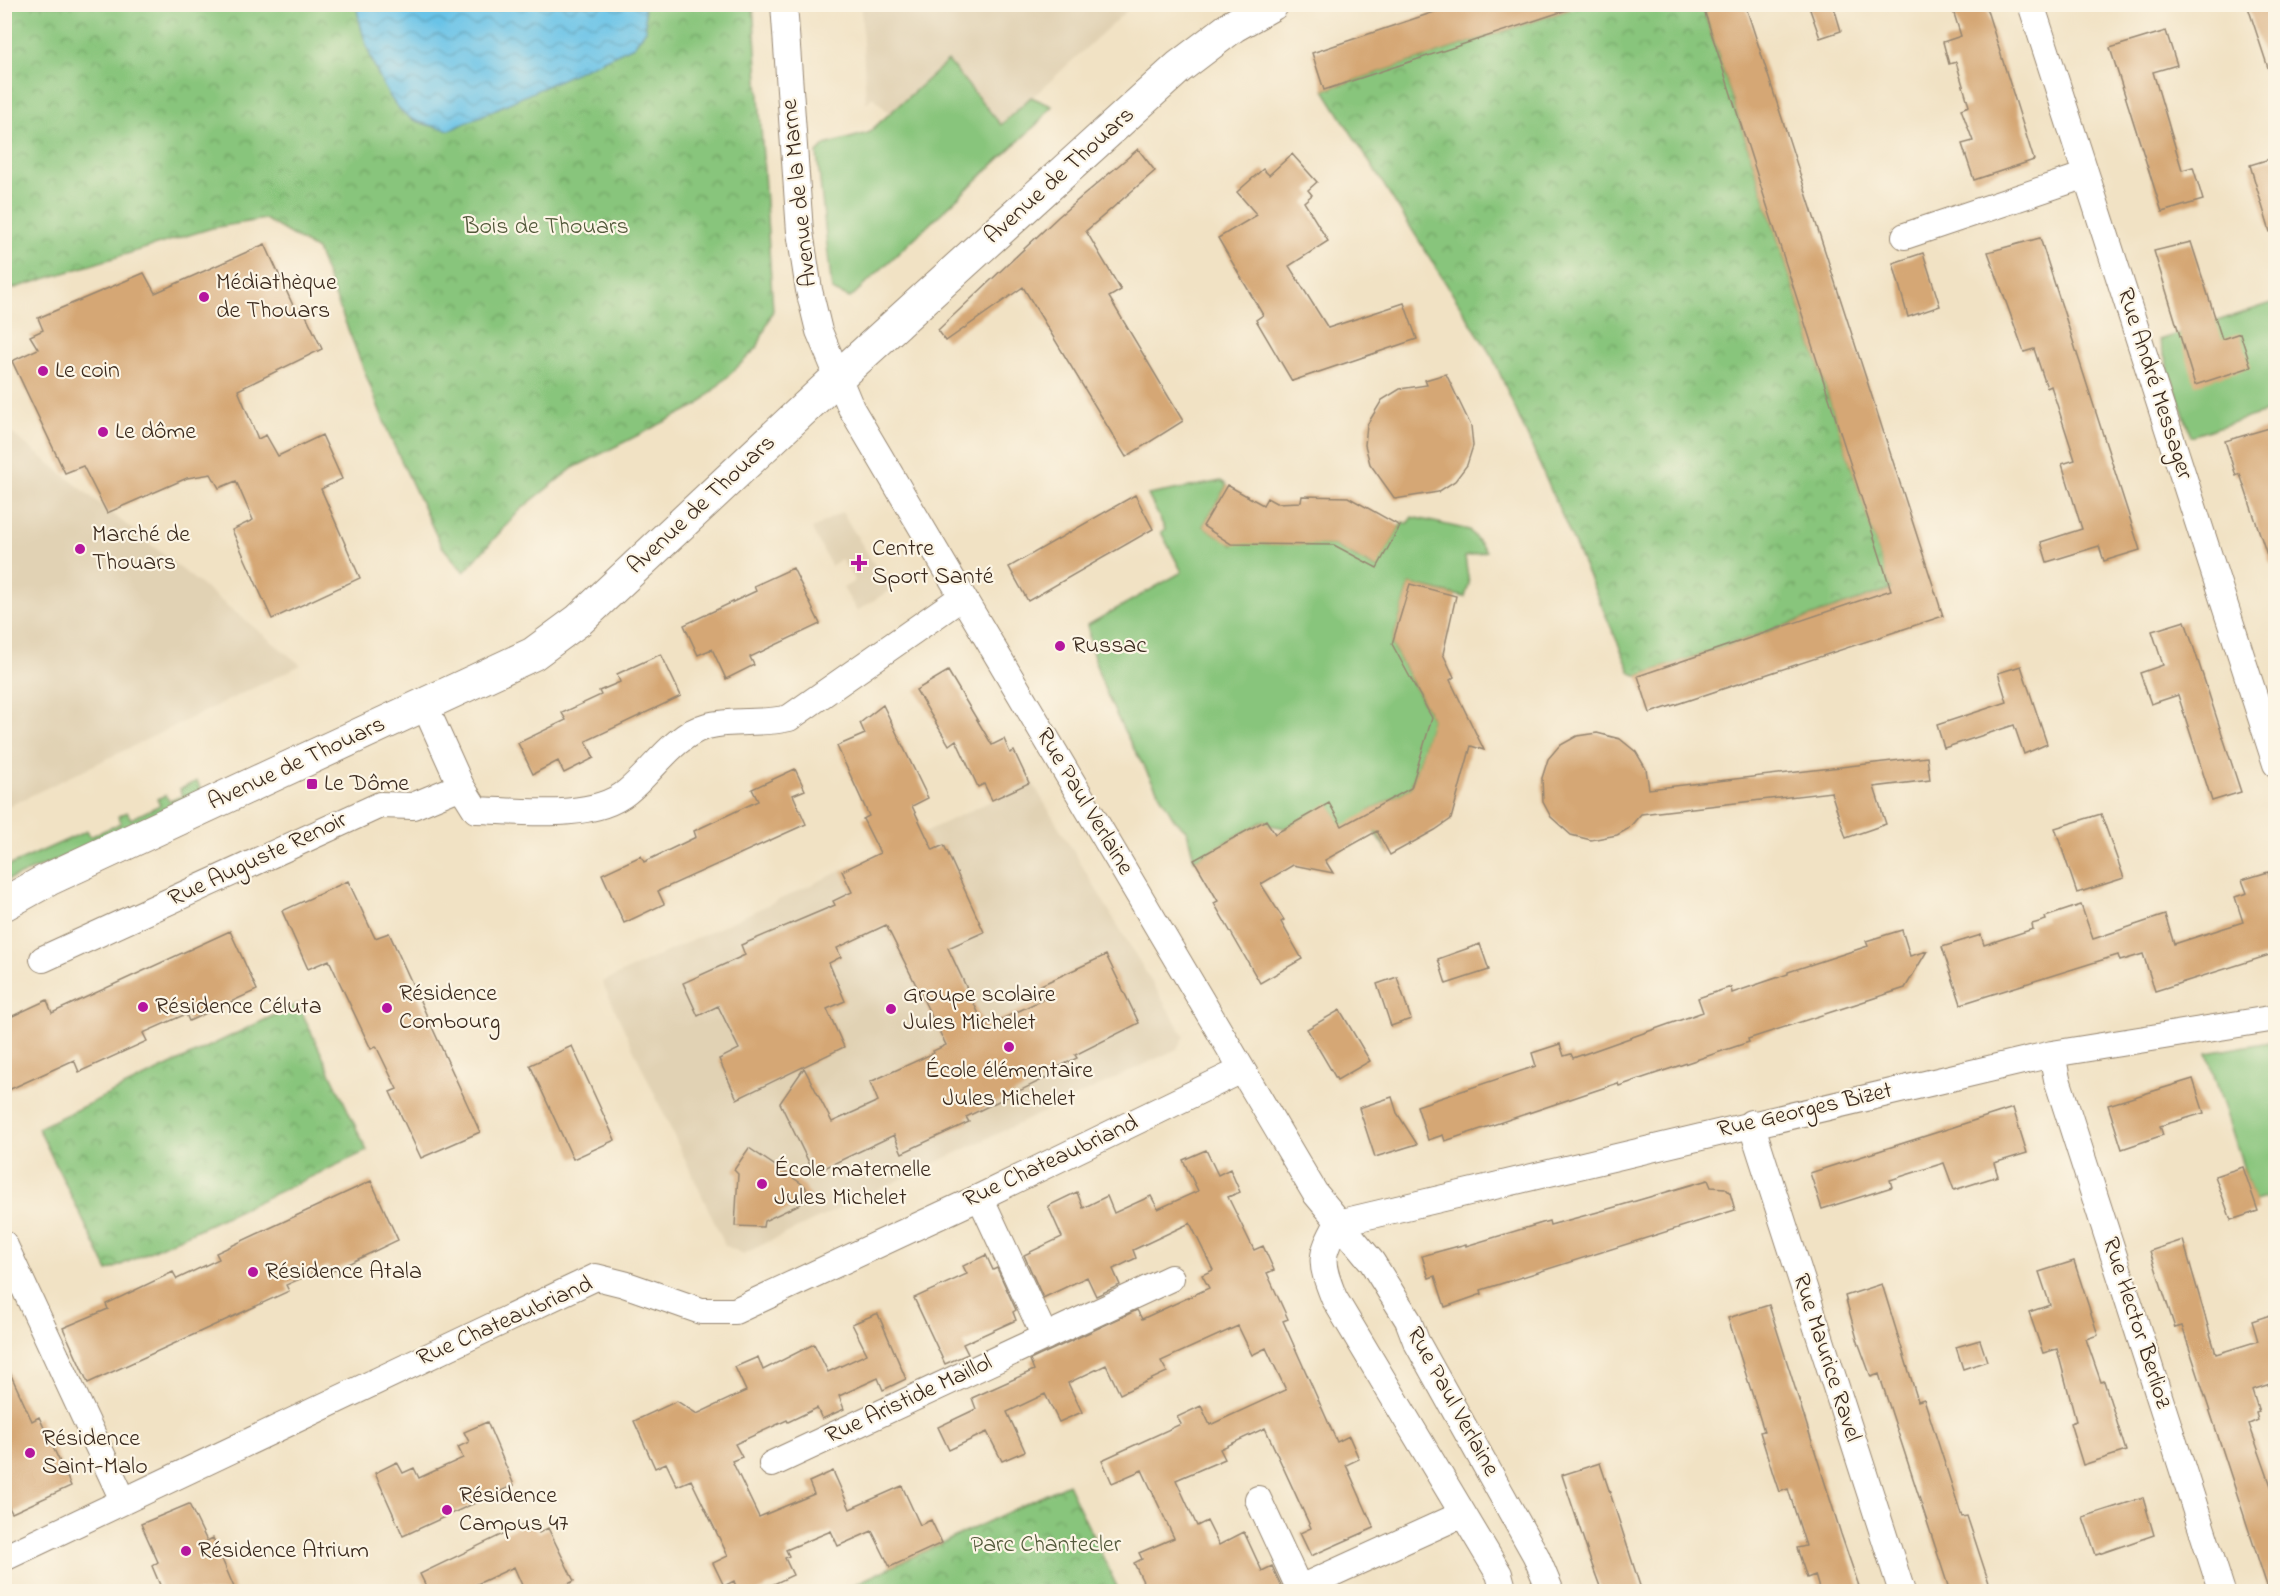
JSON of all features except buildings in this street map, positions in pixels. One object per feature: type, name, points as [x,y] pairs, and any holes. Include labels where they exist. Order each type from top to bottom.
[{"type":"street","name":"Avenue de la Marne","points":[[784,4],[800,232],[816,322],[838,377]]},
{"type":"street","name":"Avenue de Thouars","points":[[4,904],[49,879],[532,654],[579,620],[838,377],[1179,66],[1233,26],[1272,4]]},
{"type":"street","name":"Rue André Messager","points":[[2031,4],[2276,765]]},
{"type":"street","points":[[1905,236],[2086,175]]},
{"type":"street","name":"Rue Paul Verlaine","points":[[838,377],[851,408],[1315,1193],[1372,1262],[1408,1320],[1416,1341],[1536,1556],[1551,1592]]},
{"type":"street","points":[[424,704],[461,786],[476,810],[563,811],[610,803],[626,794],[683,738],[707,726],[770,723],[789,718],[962,597]]},
{"type":"street","name":"Rue Auguste Renoir","points":[[43,959],[380,805],[413,806],[461,786]]},
{"type":"street","name":"Avenue de Thouars","points":[[4,890],[49,879]]},
{"type":"street","name":"Rue Georges Bizet","points":[[1338,1223],[1751,1123],[2052,1054],[2276,1018]]},
{"type":"street","name":"Rue Hector Berlioz","points":[[2052,1054],[2064,1102],[2222,1592]]},
{"type":"street","name":"Rue Chateaubriand","points":[[4,1558],[596,1277],[624,1284],[701,1311],[735,1311],[922,1221],[980,1197],[1242,1070]]},
{"type":"street","name":"Rue Maurice Ravel","points":[[1751,1123],[1902,1592]]},
{"type":"street","points":[[980,1197],[1045,1337]]},
{"type":"street","name":"Rue Paul Verlaine","points":[[1338,1223],[1323,1249],[1324,1272],[1334,1298],[1499,1575],[1504,1592]]},
{"type":"street","points":[[4,1244],[123,1500]]},
{"type":"street","name":"Rue Aristide Maillol","points":[[772,1464],[1171,1278]]},
{"type":"street","points":[[1258,1499],[1301,1590],[1462,1514]]},
{"type":"shaded area","points":[[861,5],[1133,5],[939,183],[868,133],[889,113],[873,97],[866,103]]},
{"type":"shaded area","name":"Marché de Thouars","points":[[8,430],[301,665],[5,808],[4,432]]},
{"type":"shaded area","name":"Centre Sport Santé","points":[[842,512],[890,590],[857,611],[843,588],[855,581],[841,559],[831,566],[812,529]]},
{"type":"shaded area","name":"Groupe scolaire Jules Michelet","points":[[1032,782],[1184,1036],[1177,1049],[743,1254],[725,1245],[602,982]]},
{"type":"green space","name":"Bois de Thouars","points":[[5,5],[753,5],[773,310],[757,348],[698,405],[573,468],[521,509],[464,572],[441,545],[391,439],[317,250],[265,219],[212,228],[5,291]]},
{"type":"green space","points":[[1583,5],[1702,5],[1891,589],[1638,676],[1631,673],[1493,358],[1324,90]]},
{"type":"green space","points":[[948,61],[1001,125],[1031,97],[1052,106],[1037,124],[850,298],[832,290],[817,153],[825,145],[868,133]]},
{"type":"green space","points":[[2275,302],[2275,409],[2191,436],[2159,340]]},
{"type":"green space","points":[[1221,481],[1227,485],[1203,526],[1233,545],[1236,543],[1334,545],[1376,568],[1400,526],[1403,522],[1407,524],[1412,517],[1469,530],[1486,551],[1465,557],[1469,584],[1465,597],[1410,584],[1392,644],[1432,719],[1411,788],[1367,812],[1390,855],[1368,823],[1352,845],[1329,804],[1285,828],[1269,825],[1265,820],[1194,860],[1187,831],[1174,819],[1121,725],[1109,699],[1099,674],[1088,625],[1182,572],[1161,532],[1165,529],[1148,495]]},
{"type":"green space","points":[[197,781],[202,793],[50,863],[5,881],[4,868],[87,831],[90,837],[121,823],[119,816],[127,812],[131,819],[160,805],[157,799],[166,795],[169,801],[182,796],[180,789]]},
{"type":"green space","points":[[298,1004],[367,1151],[108,1271],[38,1128]]},
{"type":"green space","points":[[2275,1041],[2275,1195],[2254,1201],[2207,1053]]},
{"type":"green space","name":"Parc Chantecler","points":[[1068,1484],[1119,1591],[838,1592]]},
{"type":"water","points":[[356,4],[644,5],[646,30],[634,46],[450,130],[410,118],[390,97],[374,66]]},
{"type":"place","name":"Médiathèque de Thouars","points":[[204,297]]},
{"type":"place","name":"Le coin","points":[[43,371]]},
{"type":"place","name":"Le dôme","points":[[103,432]]},
{"type":"place","name":"Marché de Thouars","points":[[80,549]]},
{"type":"place","name":"Centre Sport Santé","points":[[859,563]]},
{"type":"place","name":"Russac","points":[[1060,646]]},
{"type":"place","name":"Le Dôme","points":[[312,784]]},
{"type":"place","name":"Résidence Céluta","points":[[143,1007]]},
{"type":"place","name":"Résidence Combourg","points":[[387,1008]]},
{"type":"place","name":"Groupe scolaire Jules Michelet","points":[[891,1009]]},
{"type":"place","name":"École élémentaire Jules Michelet","points":[[1009,1047]]},
{"type":"place","name":"École maternelle Jules Michelet","points":[[762,1184]]},
{"type":"place","name":"Résidence Atala","points":[[253,1272]]},
{"type":"place","name":"Résidence Saint-Malo","points":[[30,1453]]},
{"type":"place","name":"Résidence Campus 47","points":[[447,1510]]},
{"type":"place","name":"Résidence Atrium","points":[[186,1551]]}]
